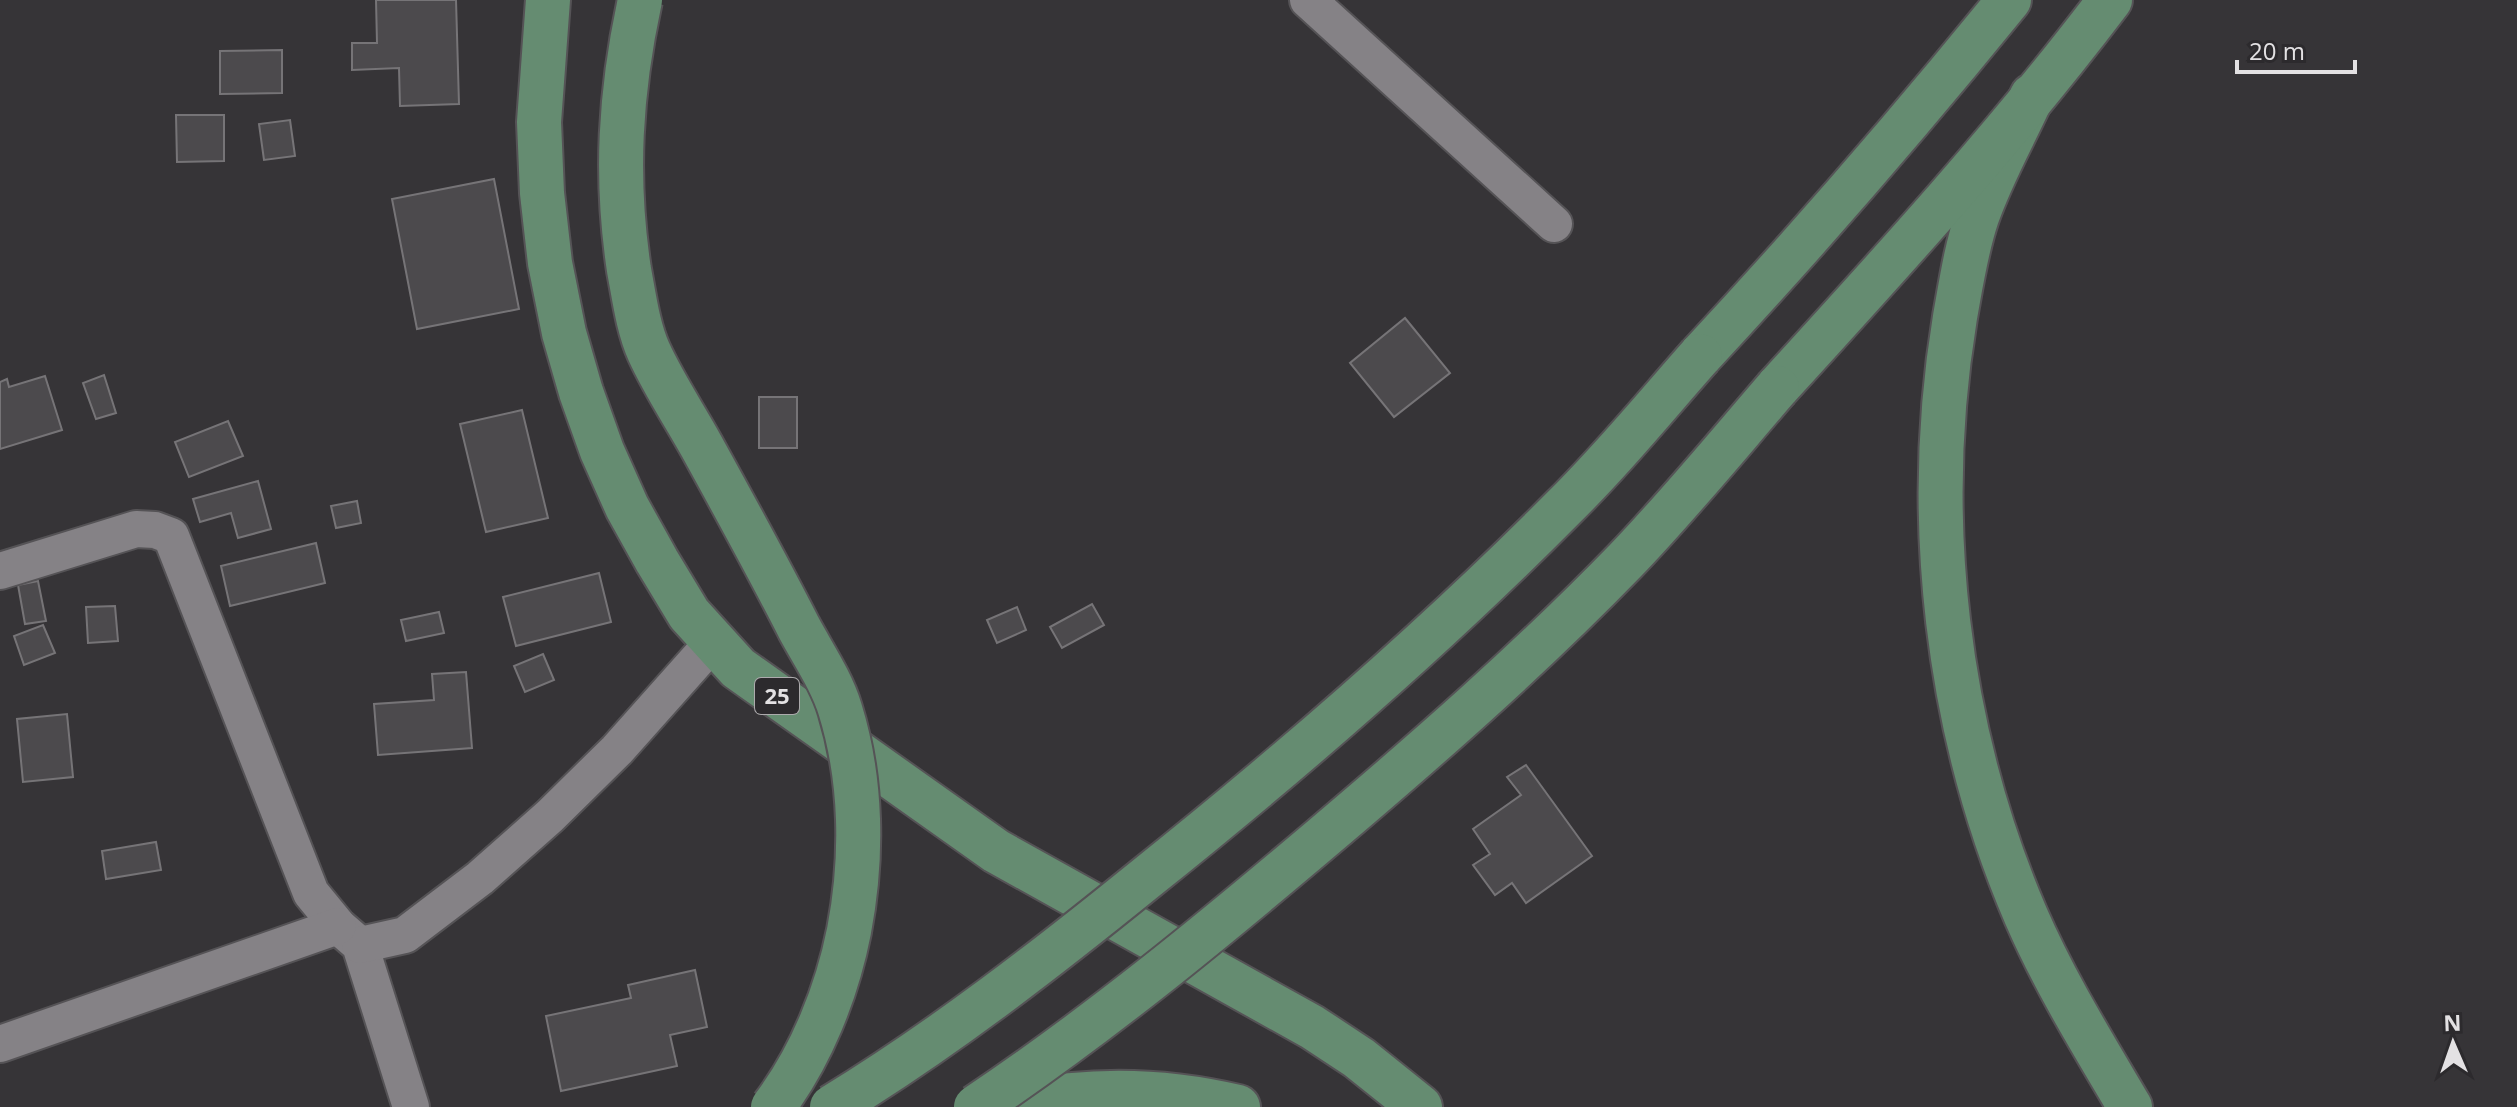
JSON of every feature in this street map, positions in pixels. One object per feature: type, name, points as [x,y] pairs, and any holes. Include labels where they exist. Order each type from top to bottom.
[{"type":"main road","name":"25","points":[[548,0],[539,122],[542,193],[550,263],[564,333],[586,407],[627,507],[689,614],[738,668],[996,851],[1312,1027],[1359,1058],[1420,1107]]},
{"type":"main road","points":[[640,0],[622,108],[620,170],[628,261],[648,351],[759,549],[839,706],[854,779],[858,853],[855,902],[844,954],[828,1004],[807,1053],[773,1107]]},
{"type":"main road","points":[[832,1107],[1017,981],[1206,831],[1329,727],[1449,619],[1564,508],[1809,239],[2009,0]]},
{"type":"main road","points":[[976,1107],[1134,991],[1262,890],[1509,674],[1626,560],[1886,268],[2110,0]]},
{"type":"main road","points":[[2032,96],[1977,217],[1961,283],[1950,351],[1943,419],[1941,487],[1949,624],[1959,691],[1974,758],[1997,837],[2026,914],[2061,989],[2130,1107]]},
{"type":"main road","points":[[1000,1107],[1049,1096],[1098,1091],[1196,1097],[1238,1107]]},
{"type":"street","points":[[1308,0],[1554,224]]},
{"type":"street","points":[[0,571],[136,529],[155,530],[171,536],[311,893],[349,936],[411,1107]]},
{"type":"street","points":[[0,1044],[349,936],[405,935],[480,878],[550,816],[617,750],[714,641]]},
{"type":"building","points":[[376,0],[456,0],[459,104],[400,106],[399,68],[352,70],[352,43],[377,43]]},
{"type":"building","points":[[282,50],[282,93],[220,94],[220,51]]},
{"type":"building","points":[[176,115],[224,115],[224,161],[177,162]]},
{"type":"building","points":[[290,120],[295,156],[264,160],[259,124]]},
{"type":"building","points":[[494,179],[519,309],[417,329],[392,199]]},
{"type":"building","points":[[1405,318],[1450,373],[1394,417],[1350,363]]},
{"type":"building","points":[[104,375],[116,413],[96,419],[83,383]]},
{"type":"building","points":[[45,376],[62,430],[0,449],[0,382],[7,379],[9,387]]},
{"type":"building","points":[[759,397],[797,397],[797,448],[759,448]]},
{"type":"building","points":[[522,410],[548,518],[486,532],[460,424]]},
{"type":"building","points":[[228,421],[243,456],[189,477],[175,442]]},
{"type":"building","points":[[258,481],[271,529],[238,538],[231,513],[200,522],[193,499]]},
{"type":"building","points":[[357,501],[361,523],[336,528],[331,506]]},
{"type":"building","points":[[316,543],[325,583],[230,606],[221,566]]},
{"type":"building","points":[[599,573],[611,622],[516,646],[503,597]]},
{"type":"building","points":[[38,581],[46,621],[25,624],[18,585]]},
{"type":"building","points":[[1092,604],[1104,625],[1062,648],[1050,627]]},
{"type":"building","points":[[115,606],[118,641],[88,643],[86,607]]},
{"type":"building","points":[[1017,607],[1026,630],[997,643],[987,620]]},
{"type":"building","points":[[439,612],[444,633],[406,641],[401,620]]},
{"type":"building","points":[[43,625],[55,653],[24,665],[14,636]]},
{"type":"building","points":[[543,654],[554,680],[525,692],[514,666]]},
{"type":"building","points":[[466,672],[472,748],[378,755],[374,704],[434,700],[432,674]]},
{"type":"building","points":[[67,714],[73,777],[23,782],[17,719]]},
{"type":"building","points":[[1526,765],[1592,856],[1526,903],[1512,883],[1495,895],[1473,865],[1490,854],[1473,829],[1521,795],[1507,777]]},
{"type":"building","points":[[156,842],[161,870],[106,879],[102,851]]},
{"type":"building","points":[[695,970],[707,1027],[670,1035],[677,1066],[561,1091],[546,1016],[631,998],[628,985]]}]
